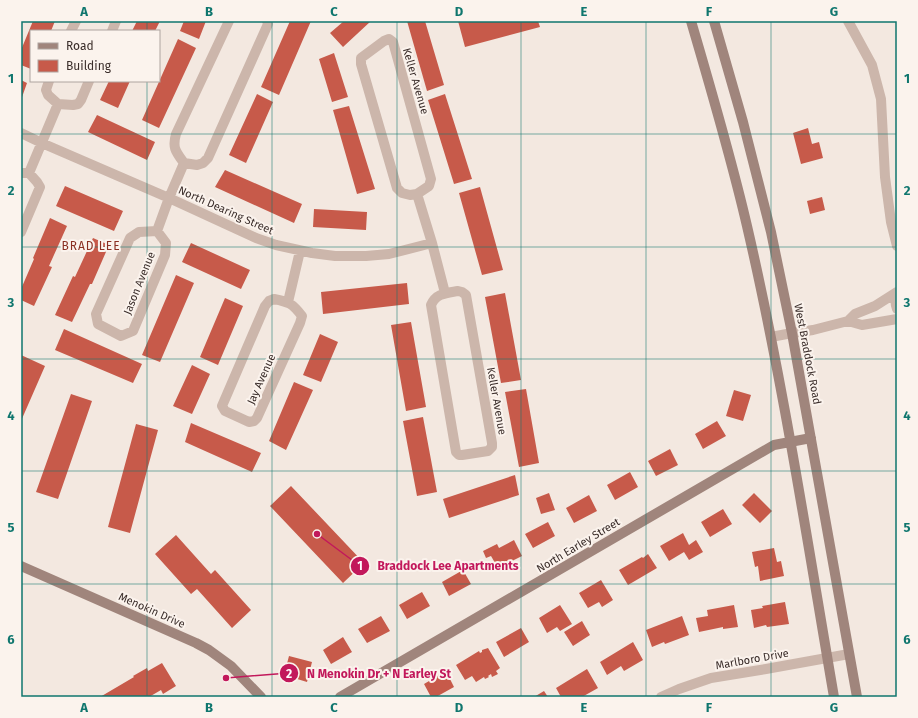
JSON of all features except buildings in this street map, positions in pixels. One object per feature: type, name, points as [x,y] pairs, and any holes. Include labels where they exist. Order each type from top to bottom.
[{"type":"main road","points":[[691,21],[720,117],[745,218],[771,337],[834,697]]},
{"type":"main road","name":"West Braddock Road","points":[[714,21],[743,122],[771,232],[792,333],[857,697]]},
{"type":"main road","name":"North Earley Street","points":[[340,697],[774,445],[811,438]]},
{"type":"main road","name":"Menokin Drive","points":[[21,566],[209,650],[231,666],[260,697]]},
{"type":"street","points":[[72,30],[76,21]]},
{"type":"street","points":[[184,163],[176,151],[174,143],[176,134],[229,21]]},
{"type":"street","points":[[184,163],[202,163],[208,158],[268,24],[267,21]]},
{"type":"street","points":[[848,21],[872,65],[881,99],[885,177],[891,222],[897,246]]},
{"type":"street","name":"Keller Avenue","points":[[389,39],[393,42],[432,179],[428,186],[417,194],[402,193],[397,188],[361,64],[361,58],[389,39]]},
{"type":"street","points":[[49,82],[46,90],[48,95],[58,104],[73,105],[78,104],[81,100],[89,82]]},
{"type":"street","points":[[21,232],[40,187],[37,182],[25,173],[42,143],[58,104]]},
{"type":"street","name":"North Dearing Street","points":[[21,133],[256,238],[276,245],[335,256],[366,256],[389,254],[432,243]]},
{"type":"street","points":[[157,231],[184,163]]},
{"type":"street","points":[[417,194],[446,293]]},
{"type":"street","name":"Jason Avenue","points":[[157,231],[166,243],[165,255],[133,330],[122,336],[98,324],[96,314],[130,238],[140,232],[157,231]]},
{"type":"street","points":[[288,302],[300,250]]},
{"type":"street","name":"Keller Avenue","points":[[458,291],[466,295],[492,443],[492,447],[488,451],[462,455],[456,452],[431,305],[434,299],[441,294],[446,293],[458,291]]},
{"type":"street","points":[[848,321],[855,314],[875,306],[897,293]]},
{"type":"street","points":[[897,293],[895,298],[897,309]]},
{"type":"street","name":"Jay Avenue","points":[[274,299],[288,302],[302,316],[300,323],[257,418],[254,421],[249,422],[225,411],[222,406],[265,306],[269,301],[274,299]]},
{"type":"street","points":[[771,337],[813,330],[848,321],[862,325],[897,319]]},
{"type":"street","name":"Marlboro Drive","points":[[661,697],[711,678],[766,670],[849,654]]},
{"type":"place","name":"Braddock Lee Apartments","points":[[317,534]]},
{"type":"place","name":"N Menokin Dr + N Earley St","points":[[226,678]]},
{"type":"district","name":"BRAD LEE","points":[[91,246]]}]
